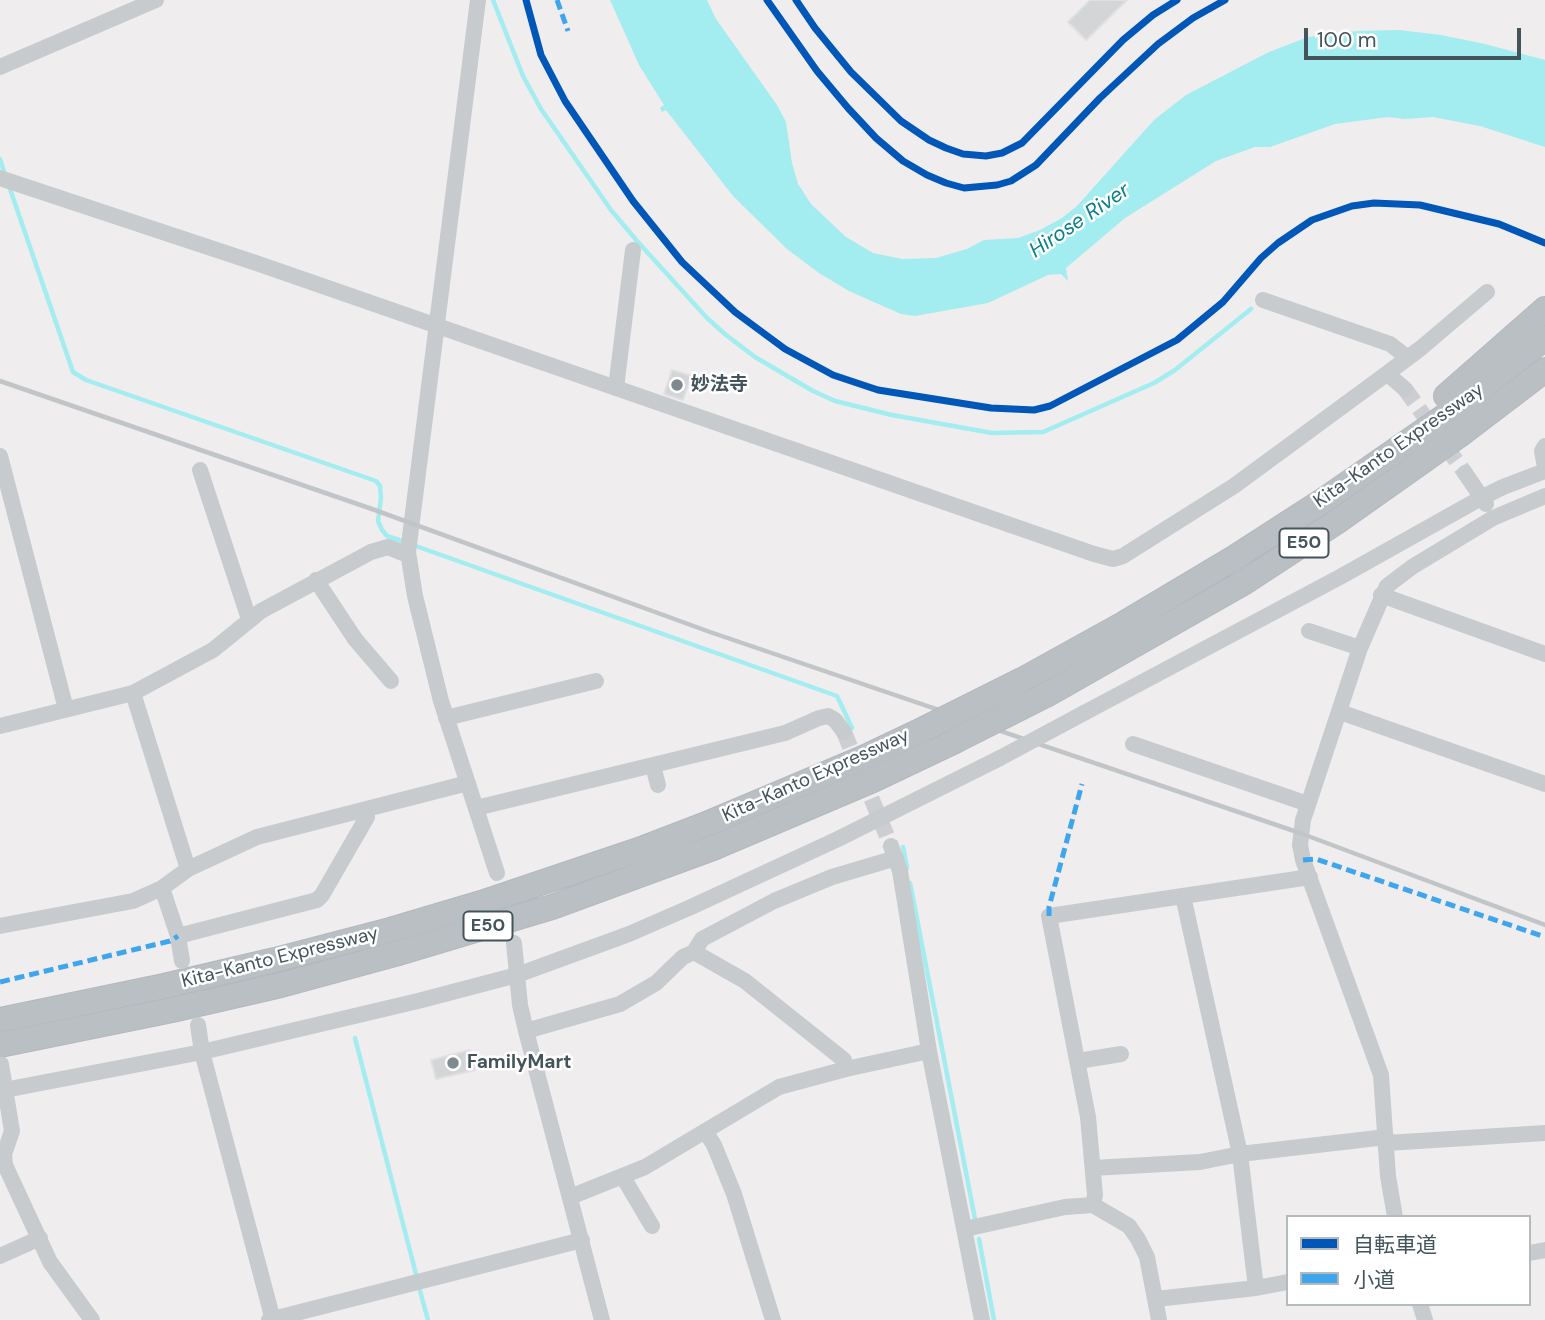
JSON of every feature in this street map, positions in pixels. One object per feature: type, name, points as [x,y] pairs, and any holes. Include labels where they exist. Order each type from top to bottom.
[{"type":"highway","points":[[1234,558],[1320,490],[1438,403],[1545,309]]},
{"type":"highway","name":"Kita-Kanto Expressway","points":[[0,1020],[275,960],[481,903],[644,848],[863,758],[1022,680],[1234,558],[1327,498],[1448,414],[1545,338]]},
{"type":"highway","name":"Kita-Kanto Expressway","points":[[0,1045],[281,985],[552,907],[713,848],[861,785],[1048,694],[1245,582],[1338,521],[1461,434],[1545,370]]},
{"type":"street","points":[[1,64],[156,0]]},
{"type":"street","points":[[478,0],[408,555],[440,701],[498,873]]},
{"type":"street","points":[[0,178],[259,264],[1114,559],[1123,556],[1234,486],[1422,348],[1487,292]]},
{"type":"street","points":[[615,388],[633,250]]},
{"type":"street","points":[[1263,300],[1391,344],[1408,358]]},
{"type":"street","points":[[1385,375],[1405,389]]},
{"type":"street","points":[[3,1091],[202,1052],[418,1001],[517,975],[629,934],[838,839],[1000,758],[1340,577],[1481,498],[1545,469],[1542,451],[1545,446]]},
{"type":"street","points":[[0,456],[66,709]]},
{"type":"street","points":[[200,470],[247,613],[252,618]]},
{"type":"street","points":[[1465,473],[1493,518]]},
{"type":"street","points":[[1395,1215],[1388,1176],[1381,1075],[1310,877],[1300,845],[1300,833],[1360,648],[1387,586],[1399,575],[1493,518],[1545,496]]},
{"type":"street","points":[[0,726],[133,693],[213,650],[252,618],[316,580],[381,547],[408,555]]},
{"type":"street","points":[[316,580],[355,639],[391,681]]},
{"type":"street","points":[[1381,595],[1545,654]]},
{"type":"street","points":[[1309,631],[1360,648]]},
{"type":"street","points":[[446,718],[596,681]]},
{"type":"street","points":[[133,693],[188,869]]},
{"type":"street","points":[[1339,712],[1545,784]]},
{"type":"street","points":[[476,808],[785,733],[828,716],[835,720],[844,732]]},
{"type":"street","points":[[1133,744],[1308,804]]},
{"type":"street","points":[[653,766],[658,785]]},
{"type":"street","points":[[0,926],[134,901],[162,888],[188,869],[257,837],[468,783]]},
{"type":"street","points":[[178,936],[317,900],[323,895],[367,817],[365,811]]},
{"type":"street","points":[[526,1031],[620,1004],[656,983],[698,946],[774,901],[894,852],[929,1051],[982,1320]]},
{"type":"street","points":[[1093,1205],[1088,1117],[1049,916],[1310,877]]},
{"type":"street","points":[[162,888],[178,936],[182,961]]},
{"type":"street","points":[[1183,896],[1240,1154],[1256,1288]]},
{"type":"street","points":[[514,943],[526,1031],[602,1320]]},
{"type":"street","points":[[698,946],[844,1060],[846,1069]]},
{"type":"street","points":[[198,1025],[202,1052],[272,1320],[582,1240]]},
{"type":"street","points":[[570,1197],[624,1177],[675,1150],[779,1087],[929,1051]]},
{"type":"street","points":[[1078,1061],[1121,1054]]},
{"type":"street","points":[[1,1064],[3,1091],[12,1131],[4,1159],[50,1262],[92,1320]]},
{"type":"street","points":[[705,1131],[714,1145],[734,1194],[773,1320]]},
{"type":"street","points":[[1093,1168],[1200,1161],[1240,1154],[1387,1140],[1545,1133]]},
{"type":"street","points":[[624,1177],[652,1226]]},
{"type":"street","points":[[965,1229],[1065,1207],[1093,1205],[1129,1226],[1138,1239],[1147,1257],[1158,1320]]},
{"type":"street","points":[[0,1256],[40,1238]]},
{"type":"street","points":[[1156,1299],[1286,1282]]},
{"type":"water","name":"Hirose River","points":[[610,0],[707,0],[716,19],[777,105],[786,122],[798,184],[811,204],[846,237],[873,253],[902,259],[936,258],[967,249],[984,240],[1018,238],[1062,218],[1077,206],[1154,120],[1186,95],[1269,52],[1308,37],[1357,31],[1399,30],[1485,44],[1545,60],[1545,147],[1480,126],[1433,117],[1388,117],[1335,124],[1270,147],[1255,147],[1216,161],[1125,218],[1066,268],[1068,281],[1061,274],[1048,275],[988,303],[915,316],[901,314],[849,291],[819,273],[787,249],[733,196],[666,110],[662,112],[660,108],[664,105],[639,65]]},
{"type":"building","points":[[1090,0],[1127,0],[1086,40],[1068,22]]},
{"type":"building","name":"妙法寺","points":[[672,370],[691,376],[683,400],[664,394]]},
{"type":"building","points":[[470,1050],[475,1070],[436,1079],[431,1060]]},
{"type":"waterway","points":[[493,0],[523,76],[541,109],[611,210],[637,241],[707,318],[726,335],[755,357],[835,401],[892,415],[992,433],[1043,432],[1154,383],[1175,370],[1251,309]]},
{"type":"waterway","points":[[0,159],[5,175]]},
{"type":"waterway","points":[[9,186],[73,372],[86,380],[376,481],[380,486],[378,521],[382,530],[387,536],[405,542]]},
{"type":"waterway","points":[[413,545],[837,696],[852,728]]},
{"type":"waterway","points":[[903,847],[907,868]]},
{"type":"waterway","points":[[910,883],[975,1219]]},
{"type":"waterway","points":[[355,1038],[417,1278]]},
{"type":"waterway","points":[[979,1239],[994,1320]]},
{"type":"waterway","points":[[419,1287],[428,1320]]},
{"type":"tunnel","points":[[1405,389],[1465,473]]},
{"type":"tunnel","points":[[844,732],[891,846]]},
{"type":"railway","points":[[0,381],[372,509],[710,632],[1300,833],[1545,925]]},
{"type":"marked path","points":[[557,0],[568,31]]},
{"type":"marked path","points":[[1049,916],[1049,907],[1082,784]]},
{"type":"marked path","points":[[1303,860],[1316,859],[1545,937]]},
{"type":"marked path","points":[[0,982],[170,941],[178,936]]},
{"type":"cycle path","points":[[526,0],[541,55],[565,101],[633,201],[682,262],[735,312],[785,349],[833,375],[878,390],[991,408],[1034,410],[1050,406],[1177,340],[1223,302],[1261,258],[1278,243],[1312,220],[1352,206],[1374,203],[1420,205],[1499,224],[1545,243]]},
{"type":"cycle path","points":[[767,0],[817,71],[876,138],[903,161],[927,175],[964,188],[1011,181],[1036,165],[1100,98],[1158,44],[1193,18],[1225,0]]},
{"type":"cycle path","points":[[796,0],[851,72],[901,121],[946,148],[963,154],[986,156],[1002,153],[1022,143],[1123,40],[1153,15],[1177,0]]},
{"type":"place","name":"妙法寺","points":[[677,385]]},
{"type":"place","name":"FamilyMart","points":[[453,1063]]}]
